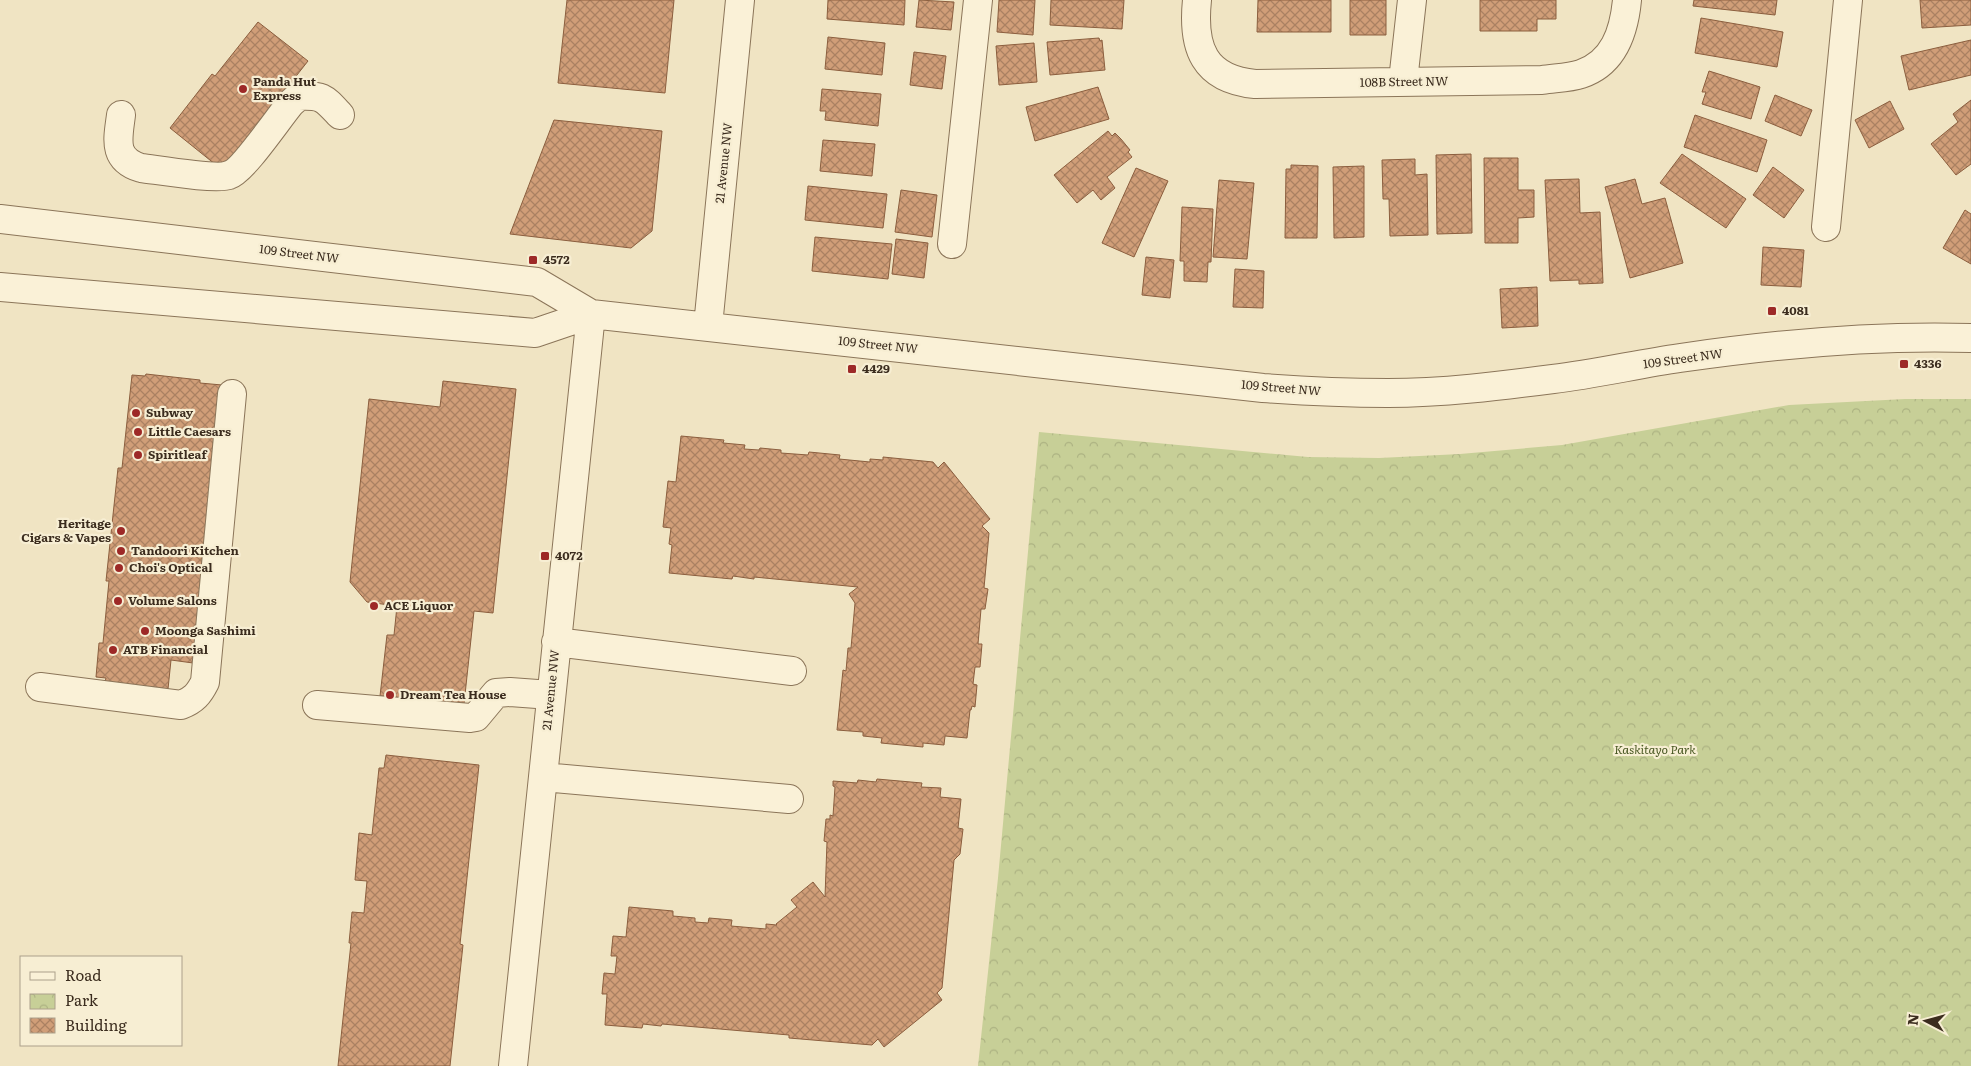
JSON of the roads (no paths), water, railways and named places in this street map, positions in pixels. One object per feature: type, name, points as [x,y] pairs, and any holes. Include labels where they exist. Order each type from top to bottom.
[{"type":"street","name":"21 Avenue NW","points":[[708,326],[740,0]]},
{"type":"street","points":[[952,244],[978,0]]},
{"type":"street","name":"108B Street NW","points":[[1197,0],[1196,25],[1198,39],[1202,53],[1209,65],[1222,75],[1238,82],[1256,84],[1542,80],[1581,74],[1601,64],[1614,50],[1621,33],[1627,0]]},
{"type":"street","points":[[1404,81],[1412,0]]},
{"type":"street","points":[[1826,227],[1848,0]]},
{"type":"street","points":[[121,115],[118,140],[120,152],[125,160],[133,165],[208,176],[228,176],[241,166],[291,103],[299,96],[313,95],[325,99],[340,115]]},
{"type":"street","name":"109 Street NW","points":[[0,218],[537,282],[591,314]]},
{"type":"street","name":"109 Street NW","points":[[0,287],[535,333],[591,314],[1253,386],[1333,393],[1390,393],[1504,385],[1556,379],[1680,358],[1828,342],[1971,338]]},
{"type":"street","name":"21 Avenue NW","points":[[513,1066],[591,314]]},
{"type":"street","points":[[40,687],[181,705],[189,702],[199,694],[205,682],[232,394]]},
{"type":"street","points":[[556,642],[792,670]]},
{"type":"street","points":[[317,705],[470,718],[476,717],[496,693],[551,695]]},
{"type":"street","points":[[543,777],[789,799]]},
{"type":"place","name":"Panda Hut Express","points":[[243,89]]},
{"type":"place","name":"4572","points":[[533,260]]},
{"type":"place","name":"4081","points":[[1772,311]]},
{"type":"place","name":"4336","points":[[1904,364]]},
{"type":"place","name":"4429","points":[[852,369]]},
{"type":"place","name":"Subway","points":[[136,413]]},
{"type":"place","name":"Little Caesars","points":[[138,432]]},
{"type":"place","name":"Spiritleaf","points":[[138,455]]},
{"type":"place","name":"Heritage Cigars & Vapes","points":[[121,531]]},
{"type":"place","name":"Tandoori Kitchen","points":[[121,551]]},
{"type":"place","name":"4072","points":[[545,556]]},
{"type":"place","name":"Choi's Optical","points":[[119,568]]},
{"type":"place","name":"Volume Salons","points":[[118,601]]},
{"type":"place","name":"ACE Liquor","points":[[374,606]]},
{"type":"place","name":"Moonga Sashimi","points":[[145,631]]},
{"type":"place","name":"ATB Financial","points":[[113,650]]},
{"type":"place","name":"Dream Tea House","points":[[390,695]]},
{"type":"park label","name":"Kaskitayo Park","points":[[1655,750]]}]
